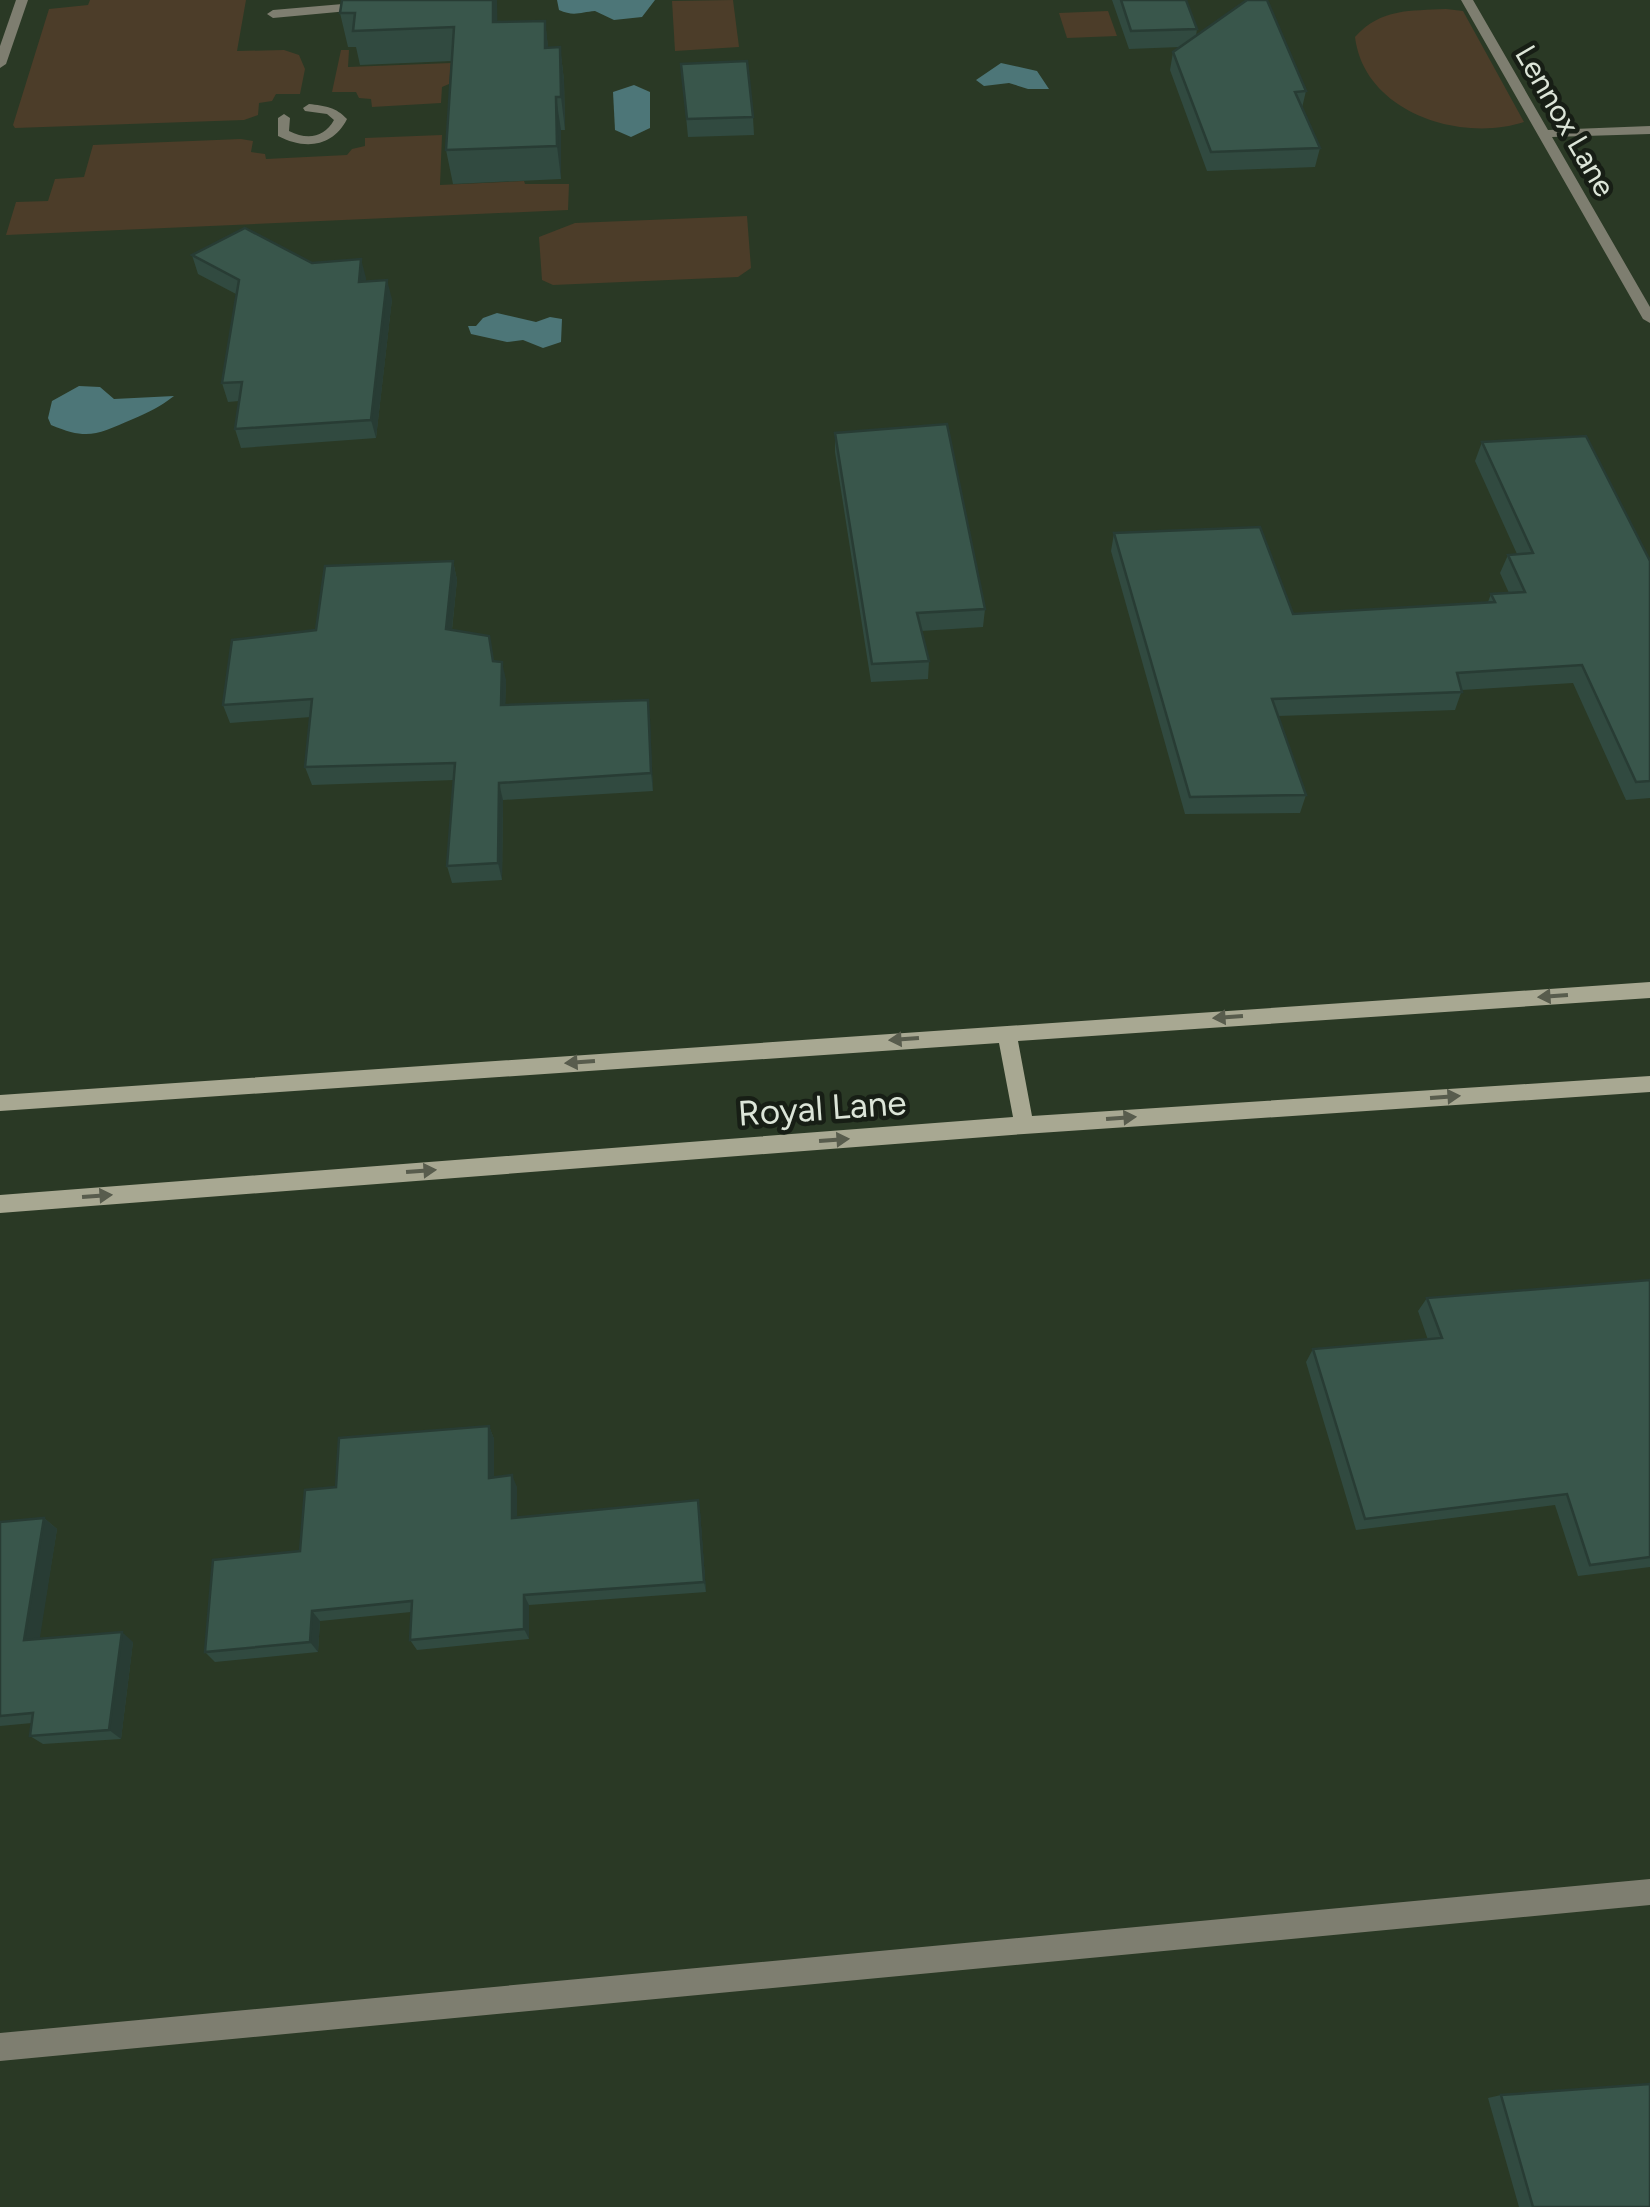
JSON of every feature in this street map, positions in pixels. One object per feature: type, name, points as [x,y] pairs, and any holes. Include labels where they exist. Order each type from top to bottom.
[{"type":"main road","name":"Royal Lane","points":[[0,1104],[1650,990]]},
{"type":"main road","points":[[1007,1032],[1024,1125]]},
{"type":"main road","name":"Royal Lane","points":[[0,1204],[1024,1125],[1650,1084]]},
{"type":"street","points":[[0,64],[22,0]]},
{"type":"street","name":"Lennox Lane","points":[[1467,0],[1650,319]]},
{"type":"street","points":[[273,14],[379,4]]},
{"type":"street","points":[[284,118],[283,133],[296,142],[321,140],[338,130],[342,119],[331,112],[309,108]]},
{"type":"street","points":[[1543,134],[1650,130]]},
{"type":"street","points":[[0,2047],[1650,1892]]},
{"type":"shaded area","points":[[90,0],[246,0],[237,51],[284,50],[299,55],[305,69],[300,94],[276,94],[272,101],[259,103],[258,115],[244,120],[15,128],[49,9],[88,5]]},
{"type":"shaded area","points":[[733,0],[739,47],[675,51],[672,1]]},
{"type":"shaded area","points":[[1446,9],[1463,11],[1524,122],[1472,128],[1445,124],[1419,116],[1376,85],[1362,63],[1355,37],[1386,16]]},
{"type":"shaded area","points":[[1108,11],[1117,36],[1067,38],[1059,13]]},
{"type":"shaded area","points":[[341,50],[349,50],[348,67],[451,63],[449,84],[442,87],[441,103],[372,107],[371,99],[359,98],[356,92],[332,92]]},
{"type":"shaded area","points":[[442,135],[440,185],[524,181],[569,184],[568,210],[6,235],[16,202],[48,201],[55,179],[84,177],[93,145],[241,139],[253,141],[251,152],[265,154],[266,159],[347,155],[352,149],[365,146],[365,138]]},
{"type":"shaded area","points":[[747,216],[751,268],[738,277],[553,285],[542,280],[539,237],[575,223]]},
{"type":"water","points":[[557,0],[655,0],[642,17],[614,20],[595,11],[564,12],[559,10]]},
{"type":"water","points":[[1001,63],[1037,71],[1049,89],[1028,89],[1009,83],[984,86],[976,80]]},
{"type":"water","points":[[634,85],[650,92],[650,128],[631,137],[615,130],[613,92]]},
{"type":"water","points":[[497,313],[536,322],[550,317],[562,319],[561,342],[543,348],[523,340],[507,342],[471,334],[468,326],[476,326],[483,318]]},
{"type":"water","points":[[79,386],[100,387],[114,399],[174,396],[149,412],[101,432],[75,433],[51,425],[48,418],[52,401]]},
{"type":"building","points":[[342,0],[493,0],[493,22],[545,21],[545,48],[560,47],[557,146],[446,150],[454,27],[353,31],[355,13],[340,13]]},
{"type":"building","points":[[1121,0],[1186,0],[1197,29],[1131,31]]},
{"type":"building","points":[[1247,0],[1267,0],[1306,91],[1295,92],[1320,148],[1211,152],[1173,52]]},
{"type":"building","points":[[747,61],[753,117],[687,119],[681,64]]},
{"type":"building","points":[[245,228],[312,263],[361,259],[359,282],[387,280],[371,420],[235,429],[242,382],[222,383],[239,280],[192,255]]},
{"type":"building","points":[[947,424],[985,609],[917,613],[929,661],[872,664],[835,433]]},
{"type":"building","points":[[1586,436],[1650,561],[1650,781],[1636,782],[1582,665],[1457,673],[1462,692],[1272,699],[1306,795],[1190,797],[1114,533],[1260,527],[1293,614],[1495,602],[1491,594],[1525,592],[1508,555],[1533,553],[1482,442]]},
{"type":"building","points":[[453,561],[446,629],[489,636],[493,661],[502,662],[501,705],[648,700],[651,773],[499,783],[498,863],[447,866],[455,763],[305,767],[312,699],[223,705],[232,640],[316,630],[325,566]]},
{"type":"building","points":[[1650,1280],[1650,1557],[1590,1565],[1567,1494],[1365,1519],[1313,1349],[1442,1338],[1427,1298]]},
{"type":"building","points":[[489,1426],[489,1478],[512,1475],[512,1518],[698,1500],[704,1582],[524,1595],[524,1629],[410,1640],[412,1601],[312,1611],[310,1642],[205,1652],[213,1560],[300,1551],[305,1490],[336,1487],[339,1438]]},
{"type":"building","points":[[44,1518],[24,1640],[122,1632],[109,1730],[30,1736],[33,1713],[0,1716],[0,1522]]},
{"type":"building","points":[[1650,2084],[1650,2207],[1533,2207],[1501,2095]]}]
